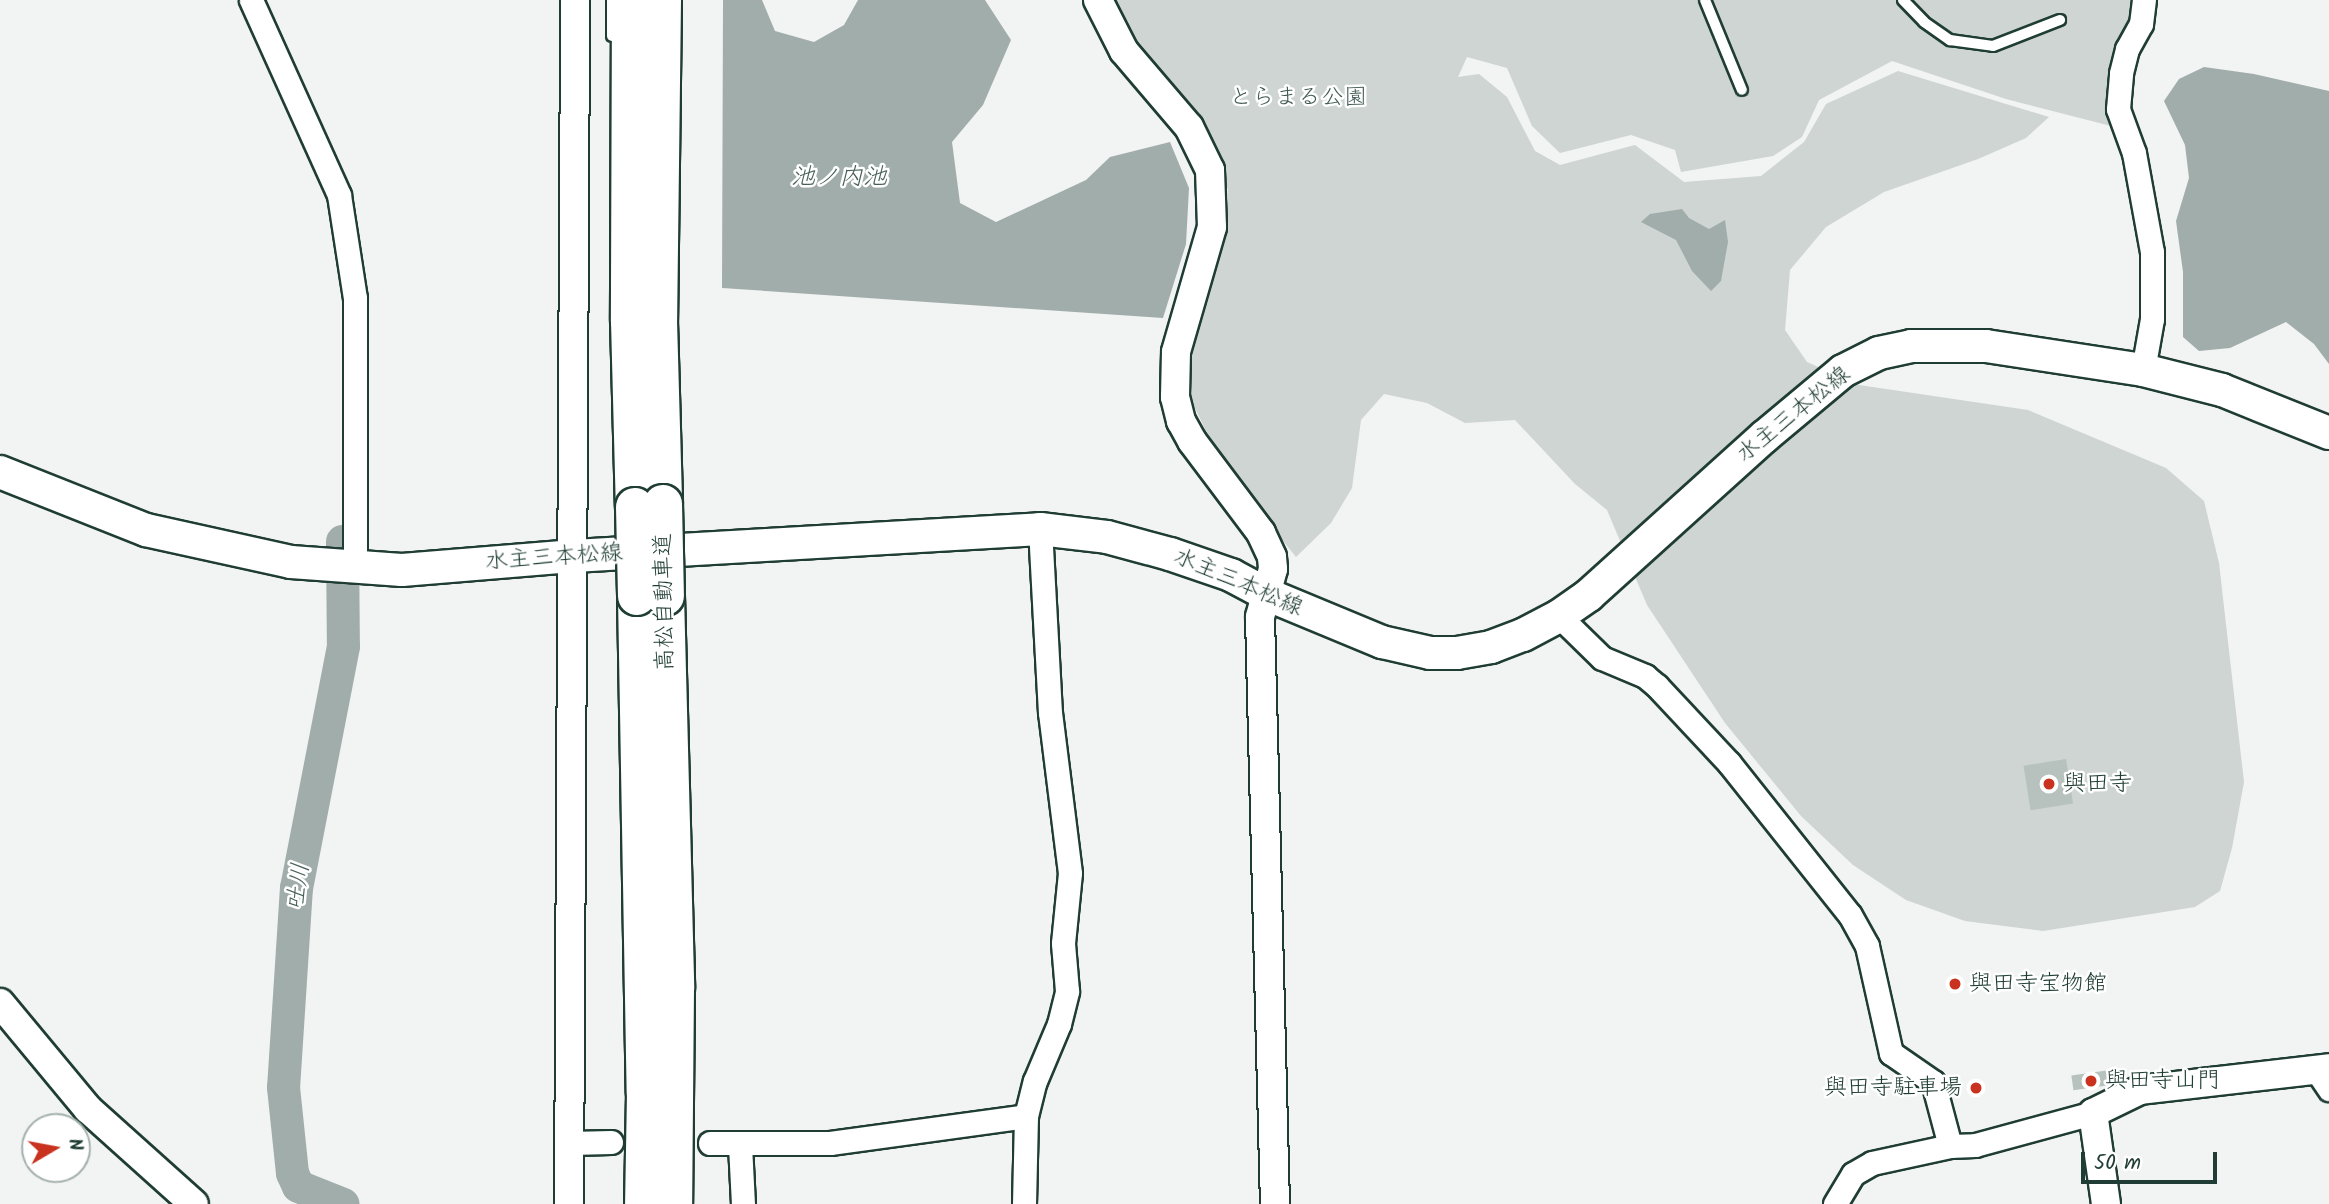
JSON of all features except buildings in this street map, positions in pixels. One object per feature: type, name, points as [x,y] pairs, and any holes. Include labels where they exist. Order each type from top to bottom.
[{"type":"highway","name":"高松自動車道","points":[[631,0],[644,321],[651,596],[644,1204]]},
{"type":"highway","name":"高松自動車道","points":[[644,321],[662,0]]},
{"type":"highway","name":"高松自動車道","points":[[651,596],[675,988],[674,1204]]},
{"type":"main road","name":"水主三本松線","points":[[0,472],[146,530],[291,562],[402,570],[574,556],[1040,528],[1107,537],[1170,554],[1231,575],[1266,594],[1382,642],[1430,653],[1457,653],[1491,647],[1559,616],[1589,595],[1764,437],[1843,371],[1879,353],[1912,346],[1986,346],[2143,370],[2222,390],[2329,433]]},
{"type":"street","points":[[251,0],[339,195],[355,298],[355,567]]},
{"type":"street","points":[[569,1204],[575,0]]},
{"type":"street","points":[[1098,0],[1124,51],[1189,128],[1210,170],[1212,227],[1176,352],[1175,397],[1181,421],[1192,441],[1268,545],[1273,569],[1260,617],[1275,1204]]},
{"type":"street","points":[[2143,370],[2152,319],[2152,252],[2134,153],[2118,109],[2121,73],[2127,48],[2141,24],[2144,0]]},
{"type":"street","points":[[1024,1204],[1026,1116],[1035,1081],[1066,1000],[1063,943],[1070,873],[1050,713],[1040,528]]},
{"type":"street","points":[[1559,616],[1602,658],[1645,676],[1657,686],[1729,763],[1850,915],[1867,946],[1891,1052],[1933,1082],[1950,1146]]},
{"type":"street","points":[[0,1003],[88,1109],[194,1204]]},
{"type":"street","points":[[1835,1204],[1853,1174],[1872,1163],[1950,1146],[2002,1139],[2093,1113],[2140,1090],[2325,1076]]},
{"type":"street","points":[[2093,1113],[2106,1204]]},
{"type":"street","points":[[710,1143],[830,1143],[1026,1116]]},
{"type":"street","points":[[570,1143],[611,1142]]},
{"type":"street","points":[[740,1145],[743,1204]]},
{"type":"lane","points":[[612,0],[612,45]]},
{"type":"lane","points":[[1705,0],[1742,90]]},
{"type":"lane","points":[[1903,0],[1924,22],[1950,40],[1993,46],[2060,20]]},
{"type":"lane","points":[[644,321],[673,163]]},
{"type":"lane","points":[[618,205],[644,321]]},
{"type":"green space","name":"とらまる公園","points":[[1108,0],[2135,0],[2109,86],[2111,126],[2006,99],[1892,61],[1819,100],[1802,137],[1773,156],[1681,172],[1675,150],[1631,135],[1560,153],[1532,126],[1507,68],[1467,57],[1458,77],[1479,74],[1507,97],[1535,151],[1560,165],[1635,145],[1684,182],[1761,176],[1804,142],[1826,104],[1898,71],[2049,117],[2026,138],[1978,159],[1884,192],[1826,227],[1790,270],[1785,330],[1807,362],[1859,385],[2028,410],[2166,468],[2204,501],[2219,563],[2244,782],[2232,848],[2220,891],[2195,907],[2043,931],[1965,921],[1906,900],[1853,865],[1801,816],[1725,723],[1647,605],[1607,510],[1575,484],[1515,420],[1465,423],[1427,403],[1384,394],[1361,420],[1352,488],[1331,523],[1296,557],[1224,468],[1191,400],[1187,362],[1202,316],[1228,190],[1208,137],[1140,54]]},
{"type":"water","name":"池ノ内池","points":[[723,0],[762,0],[775,31],[814,42],[844,25],[858,0],[985,0],[1011,40],[983,105],[952,142],[960,203],[996,222],[1086,180],[1110,157],[1170,142],[1189,188],[1186,244],[1163,318],[722,288]]},
{"type":"water","points":[[2204,67],[2254,74],[2329,91],[2329,364],[2314,344],[2286,322],[2230,348],[2199,351],[2183,337],[2183,272],[2176,221],[2189,178],[2185,145],[2164,101],[2179,79]]},
{"type":"water","points":[[1682,209],[1689,218],[1709,229],[1725,220],[1728,242],[1721,281],[1711,291],[1692,271],[1676,240],[1641,222],[1650,214]]},
{"type":"waterway","name":"吐川","points":[[342,541],[343,646],[296,887],[283,1087],[292,1173],[298,1186],[343,1204]]},
{"type":"place","name":"與田寺","points":[[2049,784]]},
{"type":"place","name":"與田寺宝物館","points":[[1955,984]]},
{"type":"place","name":"與田寺山門","points":[[2091,1081]]},
{"type":"place","name":"與田寺駐車場","points":[[1976,1088]]}]
